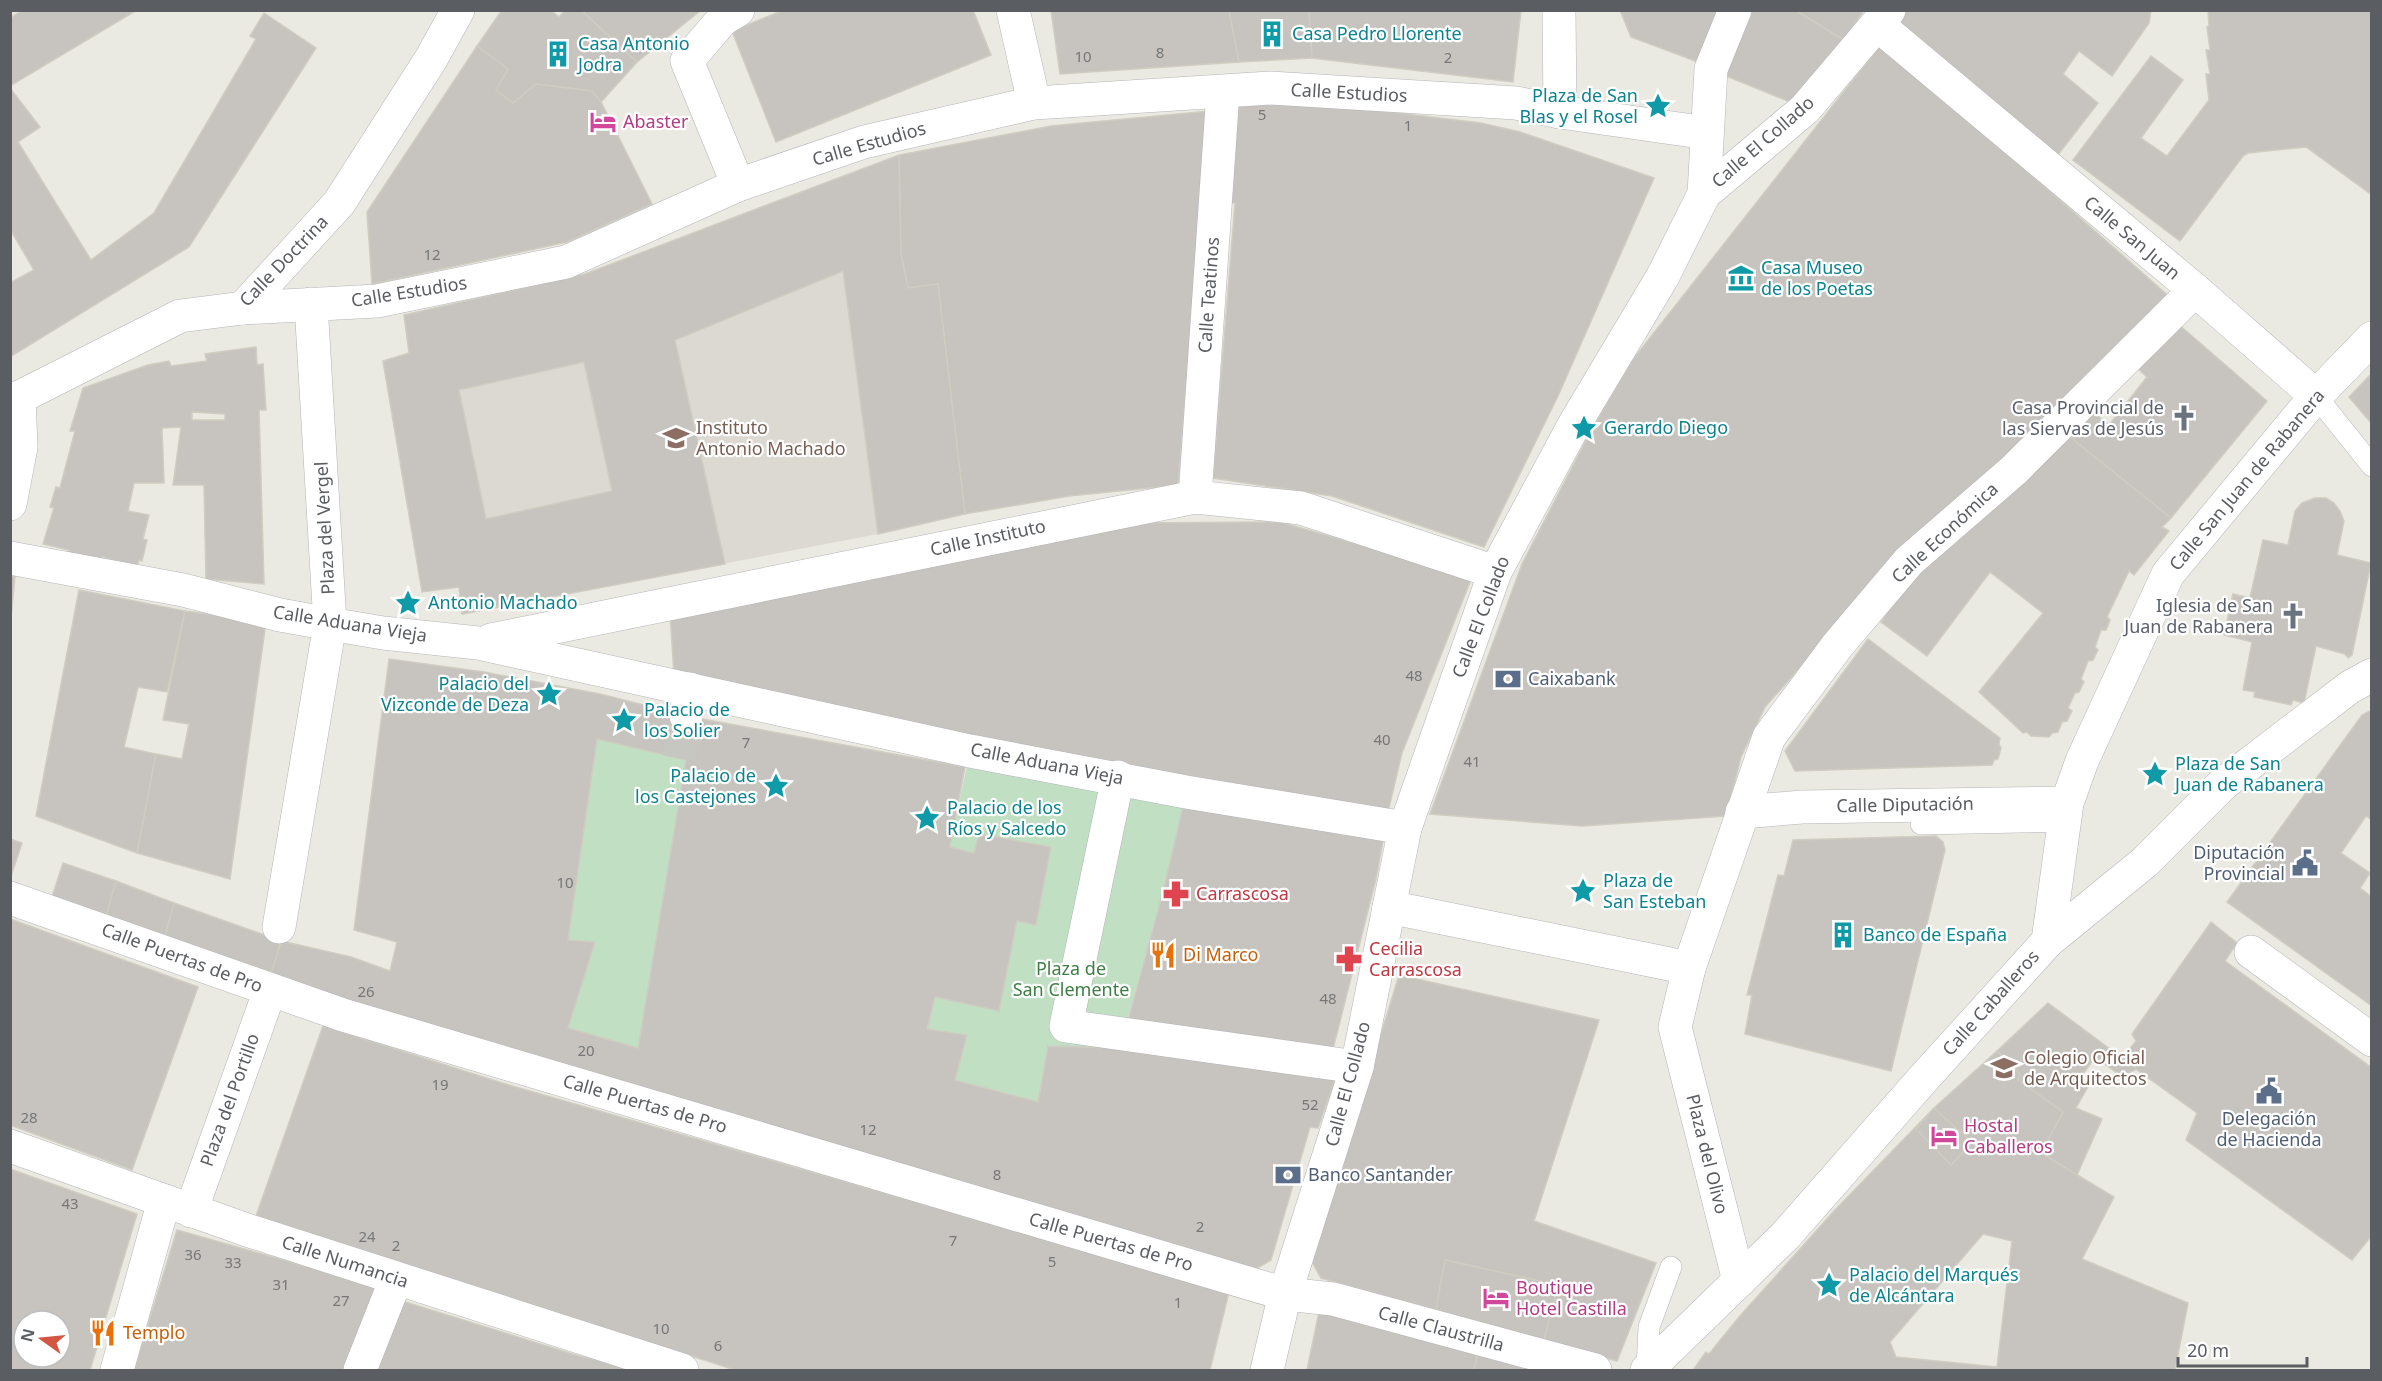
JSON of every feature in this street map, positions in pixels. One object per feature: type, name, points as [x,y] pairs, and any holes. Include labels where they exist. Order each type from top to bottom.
[{"type":"street","name":"Calle Doctrina","points":[[15,400],[180,316],[243,308],[339,203],[431,59],[458,10]]},
{"type":"street","points":[[738,10],[723,19],[687,62],[738,185]]},
{"type":"street","points":[[1013,10],[1034,103]]},
{"type":"street","points":[[1559,10],[1560,112],[1707,133]]},
{"type":"street","points":[[1704,194],[1711,69],[1735,10]]},
{"type":"street","name":"Calle El Collado","points":[[1267,1371],[1285,1294],[1357,1067],[1405,828],[1495,572],[1574,425],[1663,276],[1704,194],[1805,109],[1884,18]]},
{"type":"street","name":"Calle San Juan","points":[[1884,18],[2316,396]]},
{"type":"street","name":"Calle Estudios","points":[[243,308],[377,301],[566,262],[738,185],[864,142],[1034,103],[1270,88],[1516,103],[1560,112]]},
{"type":"street","name":"Calle Teatinos","points":[[1195,497],[1223,92]]},
{"type":"street","name":"Calle Económica","points":[[1742,812],[1769,737],[1837,646],[1909,561],[2014,470],[2195,290]]},
{"type":"street","name":"Plaza del Vergel","points":[[279,927],[330,624],[311,304]]},
{"type":"street","name":"Calle San Juan de Rabanera","points":[[2048,941],[2066,812],[2082,761],[2168,574],[2316,396],[2372,338]]},
{"type":"street","points":[[10,504],[21,447],[15,400]]},
{"type":"street","name":"Calle Instituto","points":[[478,643],[1195,497],[1301,508],[1495,572]]},
{"type":"street","name":"Calle Aduana Vieja","points":[[10,558],[183,590],[280,615],[383,633],[478,643],[688,702],[1118,777],[1186,792],[1405,828]]},
{"type":"street","name":"Calle Caballeros","points":[[1647,1371],[1785,1236],[2048,941],[2145,862],[2223,784],[2350,687],[2372,675]]},
{"type":"street","points":[[1118,777],[1066,1026],[1357,1067]]},
{"type":"street","name":"Calle Diputación","points":[[1742,812],[1802,807],[2066,812]]},
{"type":"street","points":[[1389,907],[1689,968],[1742,812]]},
{"type":"street","name":"Calle Puertas de Pro","points":[[10,898],[343,1015],[1285,1294]]},
{"type":"street","points":[[2251,952],[2372,1040]]},
{"type":"street","name":"Plaza del Olivo","points":[[1689,968],[1675,1027],[1739,1281]]},
{"type":"street","name":"Plaza del Portillo","points":[[117,1371],[178,1206],[270,990]]},
{"type":"street","name":"Calle Numancia","points":[[10,1146],[178,1206],[396,1279],[682,1371]]},
{"type":"street","points":[[360,1371],[396,1279]]},
{"type":"street","name":"Calle Claustrilla","points":[[1285,1294],[1333,1299],[1595,1371]]},
{"type":"lane","name":"Calle San Juan","points":[[2316,396],[2372,466]]},
{"type":"lane","points":[[1921,824],[2066,812]]},
{"type":"lane","points":[[1647,1371],[1649,1327],[1671,1267]]},
{"type":"shaded area","name":"Instituto Antonio Machado","points":[[899,155],[878,534],[462,614],[458,587],[422,592],[383,361],[409,353],[404,315],[586,274]]},
{"type":"green space","points":[[597,739],[686,760],[638,1048],[568,1028],[595,943],[568,940]]},
{"type":"green space","name":"Plaza de San Clemente","points":[[970,751],[1183,806],[1163,892],[1123,1035],[1038,1102],[955,1080],[966,1036],[927,1029],[935,997],[999,1011],[1017,921],[1036,925],[1051,848],[979,834],[974,853],[950,847]]},
{"type":"building","points":[[23,10],[137,10],[10,86],[10,18]]},
{"type":"building","name":"Casa Antonio Jodra","points":[[502,10],[550,10],[559,17],[565,10],[581,10],[637,62],[601,102],[592,91],[536,84],[513,103],[496,90],[508,69],[477,46]]},
{"type":"building","points":[[581,10],[701,10],[637,62]]},
{"type":"building","points":[[784,10],[973,10],[991,55],[776,142],[732,31]]},
{"type":"building","points":[[1051,10],[1229,10],[1239,62],[1060,74]]},
{"type":"building","name":"Casa Pedro Llorente","points":[[1229,10],[1309,10],[1312,58],[1239,62]]},
{"type":"building","points":[[1309,10],[1521,10],[1513,82],[1312,58]]},
{"type":"building","points":[[1620,10],[1723,10],[1698,62],[1631,37]]},
{"type":"building","points":[[1749,10],[1795,10],[1844,40],[1795,104],[1724,75]]},
{"type":"building","points":[[1795,10],[1864,10],[1844,40]]},
{"type":"building","points":[[1902,10],[2151,10],[2149,23],[2112,76],[2079,51],[2063,74],[2098,103],[2054,160],[1892,25]]},
{"type":"building","points":[[2208,10],[2372,10],[2372,195],[2306,147],[2248,153],[2243,156],[2180,241],[2073,160],[2151,56],[2183,80],[2141,138],[2167,156],[2209,100],[2206,74],[2210,74],[2206,50],[2210,50],[2207,27],[2209,26]]},
{"type":"building","points":[[264,13],[316,48],[189,247],[10,357],[10,283],[34,270],[10,229],[10,88],[40,127],[18,142],[91,260],[154,213],[256,39],[250,36]]},
{"type":"building","points":[[1882,43],[2172,299],[1877,580],[1765,707],[1741,757],[1726,816],[1582,826],[1430,814],[1522,564],[1595,423],[1631,362]]},
{"type":"building","points":[[477,46],[508,69],[496,90],[513,103],[536,84],[592,91],[601,102],[652,204],[567,242],[372,284],[367,212]]},
{"type":"building","points":[[1230,104],[1339,106],[1481,123],[1520,132],[1654,178],[1558,396],[1484,547],[1332,496],[1213,478],[1235,203],[1221,202]]},
{"type":"building","points":[[1209,111],[1178,485],[1069,496],[965,514],[938,284],[908,288],[901,254],[899,155],[1051,126]]},
{"type":"building","name":"Instituto Antonio Machado","points":[[899,155],[901,254],[908,288],[938,284],[965,514],[878,534],[843,271],[675,340],[725,564],[462,614],[459,587],[422,592],[383,361],[409,353],[404,315],[585,274]],"holes":[[[584,362],[612,491],[486,519],[459,390]]]},
{"type":"building","name":"Casa Provincial de las Siervas de Jesús","points":[[2177,323],[2267,401],[2171,518],[2066,434],[2092,411],[2109,425],[2147,377],[2137,368]]},
{"type":"building","points":[[256,347],[257,365],[263,364],[266,410],[259,410],[264,584],[206,579],[204,485],[173,485],[181,427],[162,428],[164,483],[134,483],[128,511],[149,515],[143,539],[147,540],[142,561],[139,560],[137,566],[102,557],[101,561],[43,544],[54,508],[50,507],[56,487],[60,488],[75,431],[70,431],[83,388],[148,365],[169,361],[171,366],[207,361],[205,354]],"holes":[[[192,412],[225,414],[225,420],[192,420]]]},
{"type":"building","points":[[2372,373],[2372,424],[2349,397]]},
{"type":"building","points":[[2066,434],[2171,518],[2162,527],[2169,531],[2134,575],[2129,571],[2107,617],[2110,620],[2106,630],[2101,630],[2095,647],[2098,650],[2093,660],[2088,661],[2081,679],[2084,682],[2079,692],[2075,693],[2068,708],[2072,711],[2067,721],[2062,722],[2058,732],[2052,733],[2049,737],[2031,736],[2027,732],[2023,733],[1979,692],[2043,613],[1990,572],[1927,656],[1881,622],[1884,618],[1877,613]]},
{"type":"building","name":"Iglesia de San Juan de Rabanera","points":[[2315,498],[2326,498],[2334,503],[2344,521],[2337,555],[2371,563],[2352,655],[2348,658],[2345,654],[2316,646],[2304,703],[2293,700],[2291,705],[2254,697],[2255,692],[2243,690],[2252,642],[2224,635],[2233,594],[2250,598],[2263,540],[2288,545],[2295,511],[2302,503]]},
{"type":"building","points":[[1280,522],[1472,577],[1402,753],[1387,816],[974,737],[674,675],[670,612],[1128,523]]},
{"type":"building","points":[[10,576],[15,576],[10,627]]},
{"type":"building","points":[[79,590],[185,611],[167,692],[138,687],[124,747],[156,754],[137,853],[36,816]]},
{"type":"building","points":[[185,611],[266,622],[230,879],[137,853],[156,754],[182,759],[189,724],[163,720]]},
{"type":"building","points":[[1868,639],[2000,738],[2001,748],[1998,759],[1994,760],[1992,765],[1795,771],[1785,751]]},
{"type":"building","points":[[389,659],[484,672],[600,694],[691,717],[965,767],[950,847],[974,853],[979,834],[1051,847],[1036,925],[1017,921],[999,1011],[935,997],[927,1029],[967,1035],[955,1080],[1038,1102],[1048,1046],[1118,1048],[1337,1074],[1318,1128],[1310,1127],[1271,1260],[1256,1269],[270,977],[281,941],[351,957],[390,971],[397,942],[354,930]],"holes":[[[597,739],[686,760],[638,1048],[568,1028],[595,942],[568,940]]]},
{"type":"building","name":"Diputación Provincial","points":[[2372,710],[2372,820],[2366,816],[2341,853],[2370,873],[2360,888],[2372,897],[2372,1006],[2227,902],[2362,715]]},
{"type":"building","points":[[1183,806],[1384,835],[1376,879],[1331,1057],[1128,1020],[1163,892]]},
{"type":"building","name":"Banco de España","points":[[1936,836],[1943,842],[1945,850],[1891,1071],[1745,1034],[1752,995],[1747,995],[1778,875],[1784,876],[1793,840]]},
{"type":"building","points":[[10,839],[22,843],[10,879]]},
{"type":"building","points":[[63,863],[116,881],[106,917],[52,897]]},
{"type":"building","points":[[116,881],[174,903],[165,937],[106,917]]},
{"type":"building","points":[[174,903],[281,941],[270,977],[165,937]]},
{"type":"building","points":[[10,919],[198,987],[132,1170],[10,1125]]},
{"type":"building","name":"Delegación de Hacienda","points":[[2211,922],[2237,943],[2225,961],[2372,1068],[2372,1235],[2352,1260],[2186,1140],[2197,1113],[2122,1059],[2136,1041],[2132,1034]]},
{"type":"building","points":[[1399,975],[1599,1020],[1534,1221],[1656,1263],[1617,1361],[1544,1340],[1558,1285],[1445,1260],[1436,1310],[1321,1278],[1312,1262]]},
{"type":"building","points":[[2048,1003],[2137,1069],[2121,1076],[2095,1057],[2081,1077],[2089,1085],[2076,1108],[2102,1119],[2077,1175],[2041,1153],[2063,1112],[2018,1080],[2020,1074],[1997,1051]]},
{"type":"building","points":[[323,1026],[502,1083],[1229,1292],[1210,1370],[735,1370],[256,1216]]},
{"type":"building","points":[[1997,1051],[2020,1074],[2018,1080],[2063,1112],[2041,1153],[2114,1197],[2082,1259],[2188,1303],[2175,1370],[1693,1370],[1706,1352],[1709,1354],[1834,1211],[1934,1108]],"holes":[[[1983,1234],[2012,1241],[1997,1367],[1896,1357],[1890,1342]]]},
{"type":"building","name":"Hostal Caballeros","points":[[1934,1108],[1972,1143],[1951,1165],[1916,1129]]},
{"type":"building","points":[[10,1169],[137,1214],[90,1370],[10,1370]]},
{"type":"building","points":[[177,1230],[382,1288],[353,1370],[134,1370]]},
{"type":"building","name":"Boutique Hotel Castilla","points":[[1445,1260],[1558,1285],[1544,1340],[1436,1310]]},
{"type":"building","points":[[399,1300],[579,1356],[641,1370],[375,1370]]},
{"type":"building","points":[[1319,1312],[1478,1351],[1474,1370],[1307,1370]]},
{"type":"building","points":[[1478,1351],[1551,1370],[1474,1370]]},
{"type":"tunnel","points":[[679,758],[686,716]]},
{"type":"place","name":"Casa Pedro Llorente","points":[[1272,34]]},
{"type":"place","name":"Casa Antonio Jodra","points":[[558,54]]},
{"type":"place","name":"Plaza de San Blas y el Rosel","points":[[1658,106]]},
{"type":"place","name":"Abaster","points":[[603,122]]},
{"type":"place","name":"Casa Museo de los Poetas","points":[[1741,278]]},
{"type":"place","name":"Casa Provincial de las Siervas de Jesús","points":[[2184,418]]},
{"type":"place","name":"Gerardo Diego","points":[[1584,428]]},
{"type":"place","name":"Instituto Antonio Machado","points":[[676,438]]},
{"type":"place","name":"Antonio Machado","points":[[408,603]]},
{"type":"place","name":"Iglesia de San Juan de Rabanera","points":[[2293,616]]},
{"type":"place","name":"Caixabank","points":[[1508,679]]},
{"type":"place","name":"Palacio del Vizconde de Deza","points":[[549,694]]},
{"type":"place","name":"Palacio de los Solier","points":[[624,720]]},
{"type":"place","name":"Plaza de San Juan de Rabanera","points":[[2155,774]]},
{"type":"place","name":"Palacio de los Castejones","points":[[776,786]]},
{"type":"place","name":"Palacio de los Ríos y Salcedo","points":[[927,818]]},
{"type":"place","name":"Diputación Provincial","points":[[2305,863]]},
{"type":"place","name":"Plaza de San Esteban","points":[[1583,891]]},
{"type":"place","name":"Carrascosa","points":[[1176,894]]},
{"type":"place","name":"Banco de España","points":[[1843,935]]},
{"type":"place","name":"Di Marco","points":[[1163,955]]},
{"type":"place","name":"Cecilia Carrascosa","points":[[1349,959]]},
{"type":"place","name":"Colegio Oficial de Arquitectos","points":[[2004,1068]]},
{"type":"place","name":"Delegación de Hacienda","points":[[2269,1091]]},
{"type":"place","name":"Hostal Caballeros","points":[[1944,1136]]},
{"type":"place","name":"Banco Santander","points":[[1288,1175]]},
{"type":"place","name":"Palacio del Marqués de Alcántara","points":[[1829,1285]]},
{"type":"place","name":"Boutique Hotel Castilla","points":[[1496,1298]]},
{"type":"place","name":"Templo","points":[[103,1333]]}]
